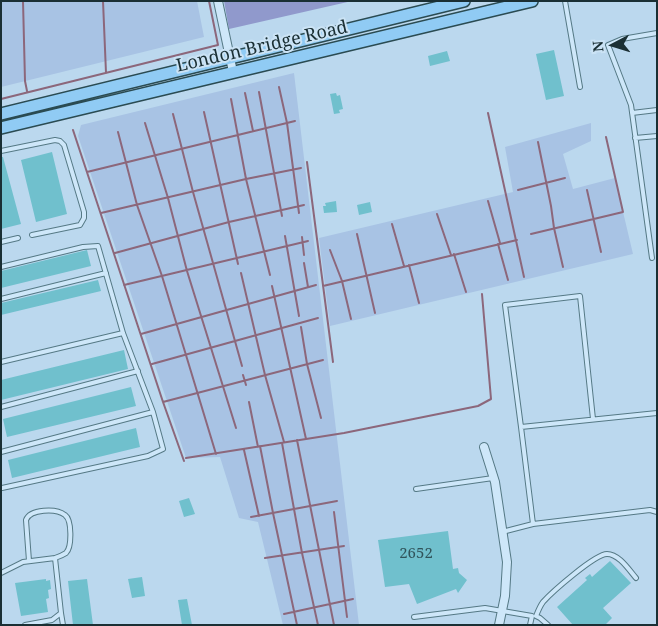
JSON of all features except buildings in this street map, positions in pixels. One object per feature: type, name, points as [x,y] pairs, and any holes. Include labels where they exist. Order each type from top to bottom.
[{"type":"main road","name":"London Bridge Road","points":[[1,114],[464,1]]},
{"type":"main road","points":[[469,1],[472,15]]},
{"type":"main road","name":"London Bridge Road","points":[[1,128],[532,1]]},
{"type":"street","points":[[218,1],[233,72]]},
{"type":"street","points":[[484,447],[494,478],[507,562],[507,577],[499,625]]},
{"type":"lane","points":[[565,1],[580,87]]},
{"type":"lane","points":[[652,258],[631,105],[608,45],[622,39],[657,33]]},
{"type":"lane","points":[[632,113],[657,110]]},
{"type":"lane","points":[[635,138],[657,136]]},
{"type":"lane","points":[[1,151],[55,140],[60,141],[64,145],[84,212],[84,218],[80,225],[32,235]]},
{"type":"lane","points":[[1,242],[18,238]]},
{"type":"lane","points":[[1,267],[83,247],[98,246],[123,332],[153,412],[163,448],[148,456],[2,489],[1,484]]},
{"type":"lane","points":[[1,298],[106,273]]},
{"type":"lane","points":[[533,524],[505,305],[580,296],[594,419]]},
{"type":"lane","points":[[1,362],[123,332]]},
{"type":"lane","points":[[1,407],[138,372]]},
{"type":"lane","points":[[1,452],[153,412]]},
{"type":"lane","points":[[521,427],[657,413]]},
{"type":"lane","points":[[416,489],[494,478]]},
{"type":"lane","points":[[502,532],[533,524],[650,510],[657,512]]},
{"type":"lane","points":[[1,573],[19,563],[55,558],[65,553],[70,546],[69,520],[65,515],[61,513],[38,512],[31,514],[26,520],[29,561]]},
{"type":"lane","points":[[530,625],[543,602],[592,560],[602,555],[614,556],[636,578]]},
{"type":"lane","points":[[55,558],[63,625]]},
{"type":"lane","points":[[414,617],[479,608],[534,616],[548,625]]},
{"type":"lane","points":[[25,625],[52,620],[61,613]]},
{"type":"shaded area","points":[[1,1],[197,1],[204,37],[1,87]]},
{"type":"shaded area","points":[[224,1],[352,1],[229,29]]},
{"type":"shaded area","points":[[294,73],[359,625],[283,625],[258,522],[239,518],[220,457],[186,458],[78,136],[81,125]]},
{"type":"shaded area","points":[[591,123],[591,141],[563,154],[573,189],[615,178],[633,254],[330,326],[319,238],[513,192],[505,147]]},
{"type":"waterway","points":[[23,1],[25,81],[27,91]]},
{"type":"waterway","points":[[103,1],[106,73]]},
{"type":"waterway","points":[[1,99],[218,45],[209,1]]},
{"type":"waterway","points":[[279,87],[287,123],[299,213]]},
{"type":"waterway","points":[[259,92],[282,216]]},
{"type":"waterway","points":[[245,93],[253,131]]},
{"type":"waterway","points":[[231,99],[246,179],[270,275]]},
{"type":"waterway","points":[[204,112],[238,264]]},
{"type":"waterway","points":[[488,113],[524,277]]},
{"type":"waterway","points":[[173,114],[242,366]]},
{"type":"waterway","points":[[87,172],[295,121]]},
{"type":"waterway","points":[[145,123],[168,198],[187,271],[236,428]]},
{"type":"waterway","points":[[73,130],[163,402]]},
{"type":"waterway","points":[[118,132],[137,205],[162,276],[216,454]]},
{"type":"waterway","points":[[531,234],[623,212],[606,137]]},
{"type":"waterway","points":[[538,142],[563,267]]},
{"type":"waterway","points":[[307,162],[333,362]]},
{"type":"waterway","points":[[101,213],[301,168]]},
{"type":"waterway","points":[[518,190],[565,178]]},
{"type":"waterway","points":[[587,190],[601,252]]},
{"type":"waterway","points":[[488,201],[500,243]]},
{"type":"waterway","points":[[115,253],[229,222],[304,205]]},
{"type":"waterway","points":[[437,214],[451,255]]},
{"type":"waterway","points":[[392,224],[404,266]]},
{"type":"waterway","points":[[357,234],[375,313]]},
{"type":"waterway","points":[[285,236],[299,316]]},
{"type":"waterway","points":[[302,237],[304,255]]},
{"type":"waterway","points":[[323,286],[517,240]]},
{"type":"waterway","points":[[124,285],[308,241]]},
{"type":"waterway","points":[[498,244],[508,280]]},
{"type":"waterway","points":[[330,250],[342,281],[351,319]]},
{"type":"waterway","points":[[454,254],[466,292]]},
{"type":"waterway","points":[[304,263],[308,287]]},
{"type":"waterway","points":[[409,265],[419,303]]},
{"type":"waterway","points":[[241,273],[265,375],[284,442]]},
{"type":"waterway","points":[[141,334],[316,285]]},
{"type":"waterway","points":[[272,286],[306,439]]},
{"type":"waterway","points":[[186,458],[344,433],[478,406],[491,399],[482,294]]},
{"type":"waterway","points":[[152,364],[318,318]]},
{"type":"waterway","points":[[301,327],[307,364],[321,418]]},
{"type":"waterway","points":[[184,461],[163,402],[323,360]]},
{"type":"waterway","points":[[243,375],[246,385]]},
{"type":"waterway","points":[[249,402],[258,447]]},
{"type":"waterway","points":[[297,440],[334,625]]},
{"type":"waterway","points":[[282,443],[302,553],[318,625]]},
{"type":"waterway","points":[[260,446],[297,625]]},
{"type":"waterway","points":[[244,450],[259,516]]},
{"type":"waterway","points":[[251,517],[337,501]]},
{"type":"waterway","points":[[334,512],[347,617]]},
{"type":"waterway","points":[[265,558],[344,546]]},
{"type":"waterway","points":[[284,614],[353,599]]}]
